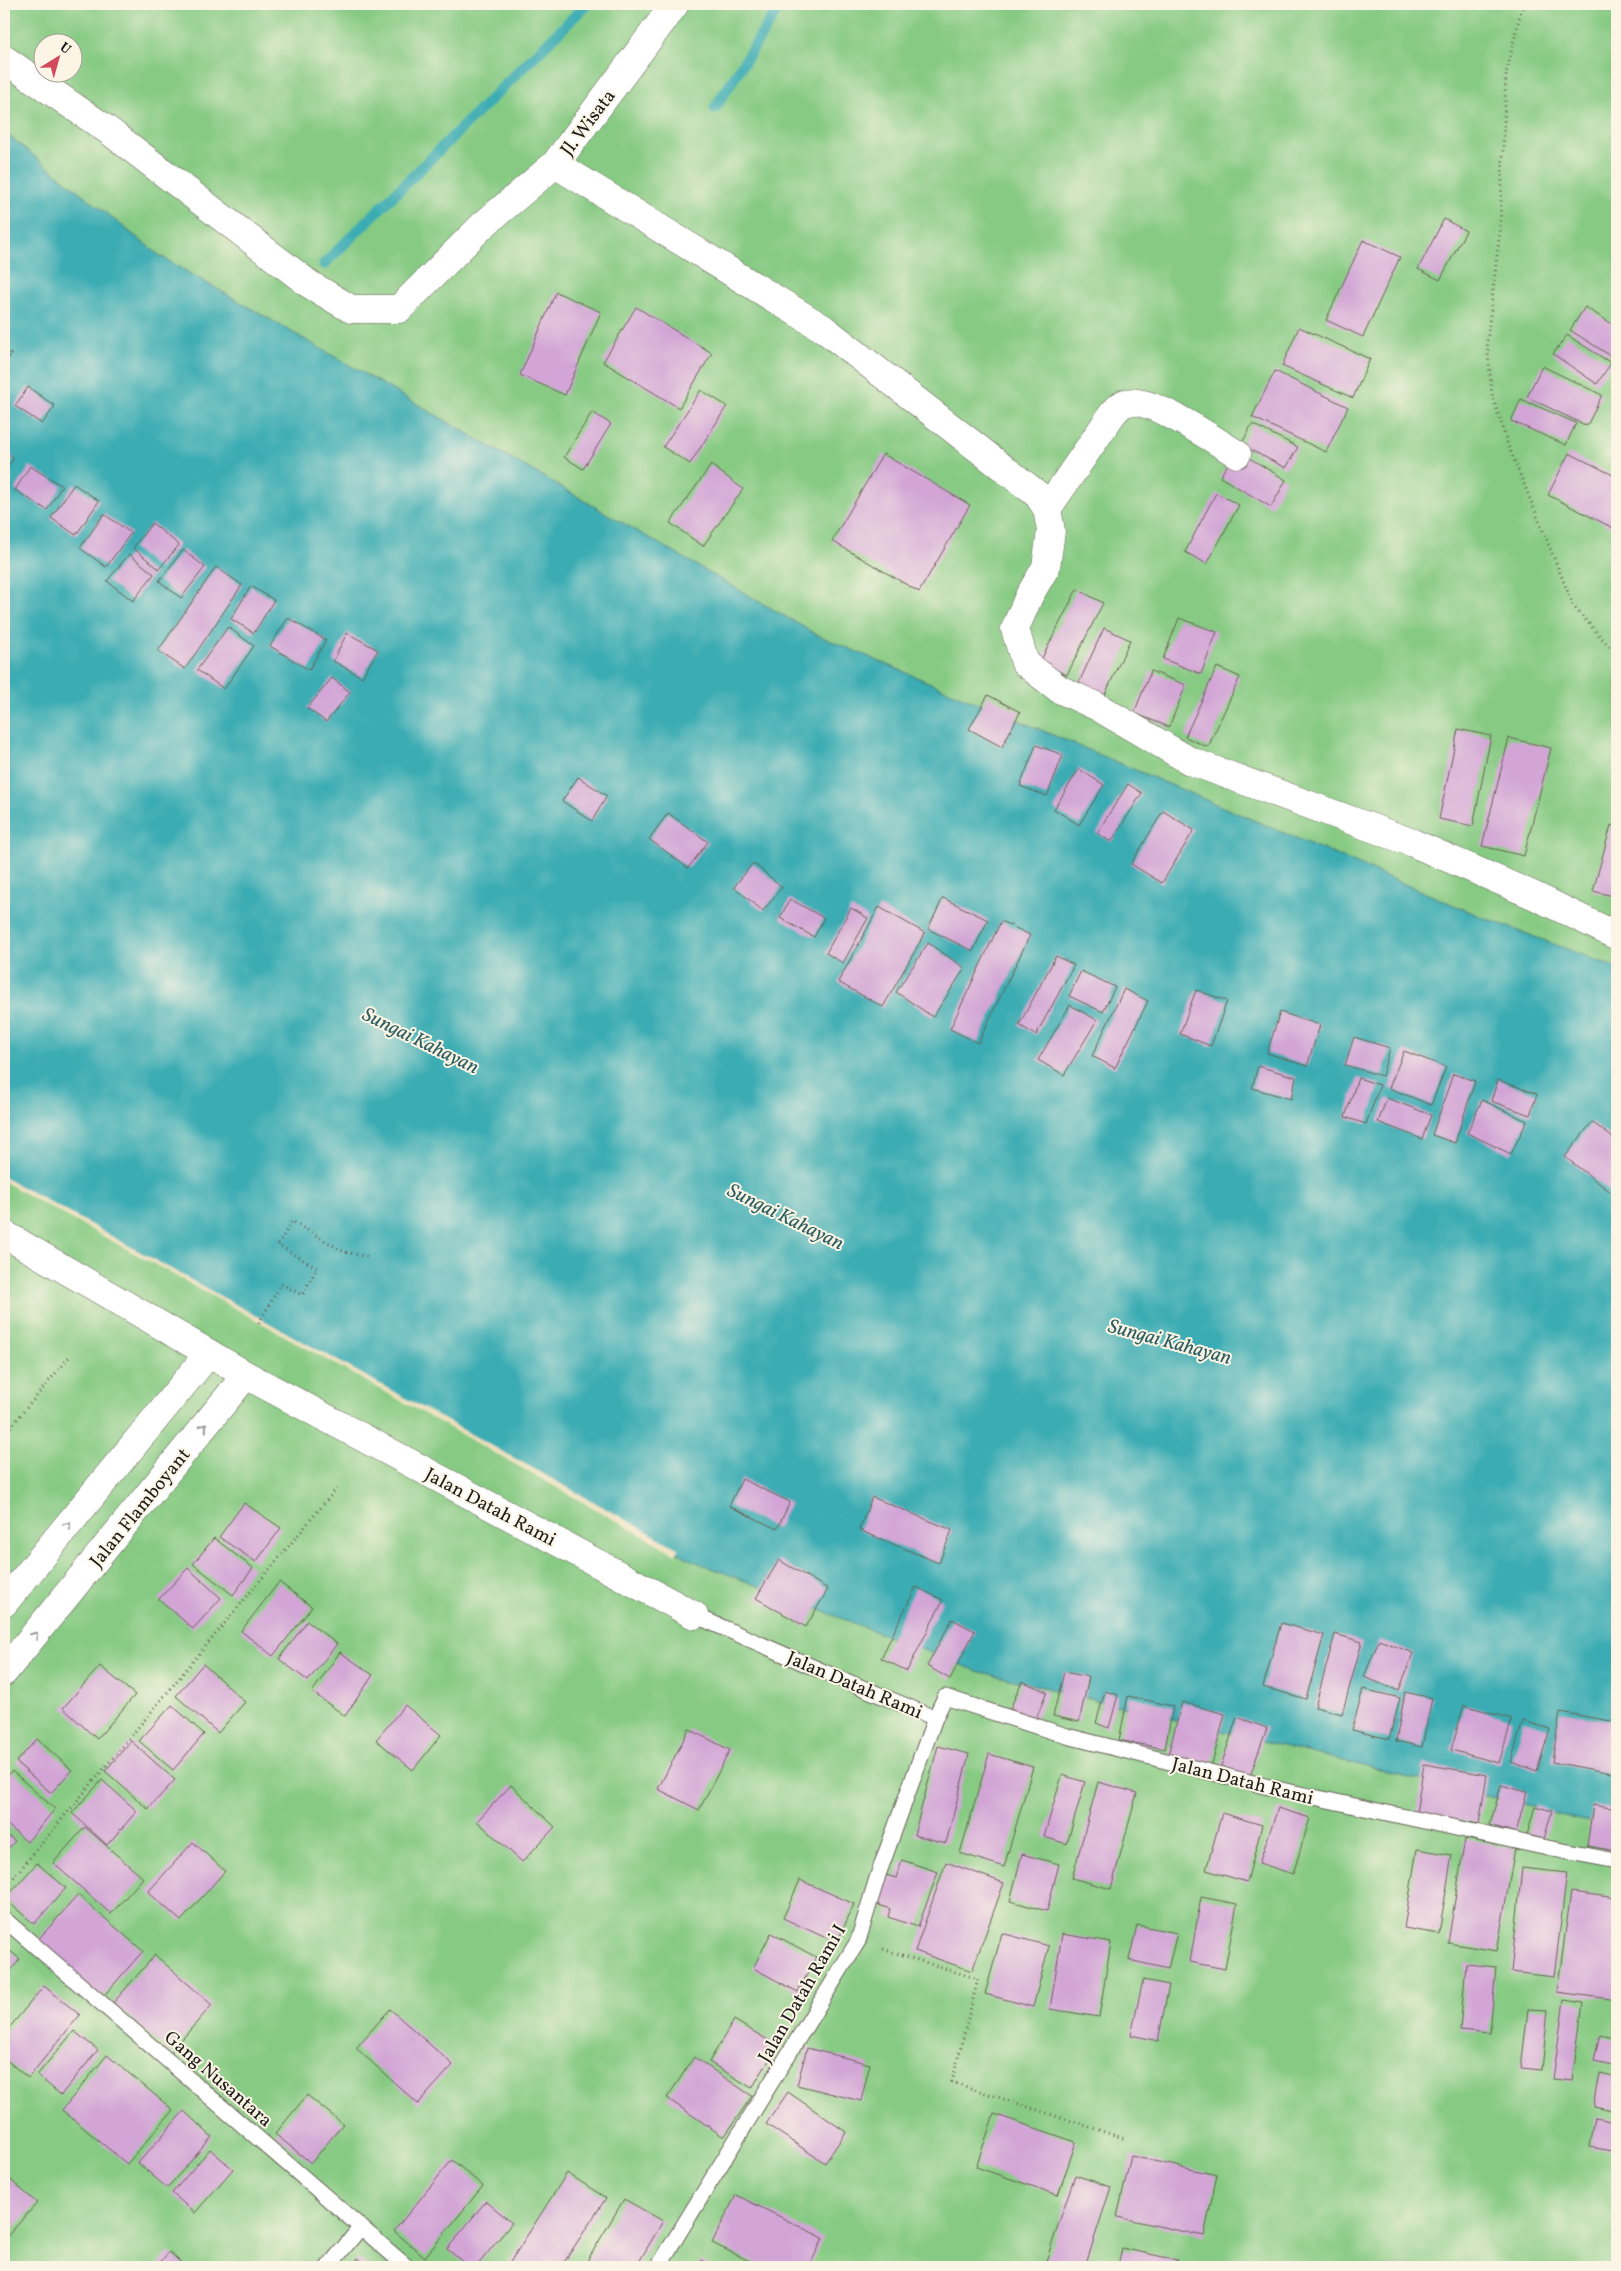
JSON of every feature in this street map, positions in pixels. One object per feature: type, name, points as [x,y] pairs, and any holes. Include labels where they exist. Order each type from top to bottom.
[{"type":"street","name":"Jl. Wisata","points":[[4,58],[108,131],[309,284],[351,309],[399,309],[482,226],[555,164],[675,4]]},
{"type":"street","points":[[555,164],[824,329],[1038,495],[1048,509],[1051,531],[1046,567],[1029,596],[1015,629],[1024,663],[1045,679],[1059,689],[1096,706],[1190,760],[1413,842],[1535,896],[1617,936]]},
{"type":"street","points":[[1048,509],[1113,413],[1124,403],[1139,401],[1156,407],[1237,454]]},
{"type":"street","points":[[4,1234],[246,1375]]},
{"type":"street","points":[[4,1603],[209,1353]]},
{"type":"street","name":"Jalan Flamboyant","points":[[4,1672],[246,1375]]},
{"type":"street","name":"Jalan Datah Rami","points":[[246,1375],[694,1615]]},
{"type":"street","points":[[45,1554],[78,1582]]},
{"type":"lane","name":"Jalan Datah Rami","points":[[694,1615],[935,1718],[944,1697],[1067,1736],[1277,1789],[1548,1848],[1617,1860]]},
{"type":"lane","name":"Jalan Datah Rami I","points":[[658,2267],[858,1941],[878,1875],[935,1718]]},
{"type":"lane","name":"Gang Nusantara","points":[[4,1919],[407,2267]]},
{"type":"lane","points":[[328,2267],[361,2227]]},
{"type":"path","points":[[1526,4],[1521,10],[1506,74],[1500,230],[1487,342],[1492,394],[1508,445],[1574,606],[1617,654]]},
{"type":"path","points":[[259,1323],[281,1284],[302,1295],[317,1268],[278,1245],[292,1221],[344,1252],[370,1257]]},
{"type":"path","points":[[4,1435],[70,1356]]},
{"type":"path","points":[[4,1889],[337,1488]]},
{"type":"path","points":[[858,1941],[978,1979],[952,2082],[1126,2139]]},
{"type":"green space","points":[[4,4],[1617,4],[1617,968],[1482,917],[817,635],[160,256],[4,132]]},
{"type":"green space","points":[[4,1179],[977,1671],[1617,1828],[1617,2267],[4,2267]]},
{"type":"water","name":"Sungai Kahayan","points":[[4,132],[160,256],[817,635],[1482,917],[1617,968],[1617,1828],[977,1671],[691,1560],[242,1309],[4,1179]]},
{"type":"pier","points":[[4,1177],[679,1549],[676,1554],[4,1182]]},
{"type":"building","points":[[1444,219],[1466,231],[1440,280],[1418,269]]},
{"type":"building","points":[[1363,240],[1400,257],[1363,337],[1326,320]]},
{"type":"building","points":[[556,292],[601,312],[565,395],[520,375]]},
{"type":"building","points":[[636,307],[712,353],[679,408],[603,362]]},
{"type":"building","points":[[1585,307],[1617,327],[1617,353],[1614,358],[1570,330]]},
{"type":"building","points":[[1299,327],[1370,359],[1353,398],[1282,366]]},
{"type":"building","points":[[1567,335],[1611,363],[1597,384],[1553,354]]},
{"type":"building","points":[[4,350],[11,354],[4,366]]},
{"type":"building","points":[[1542,366],[1602,395],[1587,426],[1527,397]]},
{"type":"building","points":[[1275,371],[1348,407],[1326,452],[1252,417]]},
{"type":"building","points":[[28,387],[55,406],[42,424],[15,406]]},
{"type":"building","points":[[701,390],[727,406],[690,464],[663,447]]},
{"type":"building","points":[[1521,399],[1576,423],[1566,445],[1511,421]]},
{"type":"building","points":[[592,412],[611,424],[583,469],[564,457]]},
{"type":"building","points":[[1252,424],[1298,447],[1286,468],[1241,445]]},
{"type":"building","points":[[1236,450],[1286,480],[1271,507],[1220,477]]},
{"type":"building","points":[[4,451],[14,458],[4,472]]},
{"type":"building","points":[[1569,453],[1617,477],[1617,530],[1548,495]]},
{"type":"building","points":[[883,454],[970,505],[919,592],[832,541]]},
{"type":"building","points":[[711,465],[743,489],[703,546],[670,523]]},
{"type":"building","points":[[30,466],[62,486],[47,510],[15,490]]},
{"type":"building","points":[[74,484],[99,501],[76,535],[51,518]]},
{"type":"building","points":[[1216,493],[1239,505],[1207,564],[1185,552]]},
{"type":"building","points":[[104,514],[131,533],[106,567],[80,548]]},
{"type":"building","points":[[152,523],[179,545],[159,569],[133,548]]},
{"type":"building","points":[[183,550],[205,567],[181,598],[159,581]]},
{"type":"building","points":[[129,554],[154,574],[133,601],[107,581]]},
{"type":"building","points":[[216,567],[242,585],[185,669],[158,651]]},
{"type":"building","points":[[251,586],[274,600],[254,633],[231,619]]},
{"type":"building","points":[[1077,589],[1103,603],[1067,675],[1040,662]]},
{"type":"building","points":[[288,618],[326,640],[309,670],[270,646]]},
{"type":"building","points":[[1179,618],[1217,632],[1201,674],[1163,659]]},
{"type":"building","points":[[228,627],[254,646],[224,689],[197,670]]},
{"type":"building","points":[[1104,628],[1130,640],[1103,699],[1077,687]]},
{"type":"building","points":[[347,633],[378,650],[362,677],[333,661]]},
{"type":"building","points":[[1217,667],[1240,677],[1208,747],[1185,737]]},
{"type":"building","points":[[1151,671],[1186,685],[1169,727],[1134,713]]},
{"type":"building","points":[[332,678],[350,692],[326,722],[307,708]]},
{"type":"building","points":[[988,695],[1020,712],[1002,747],[969,729]]},
{"type":"building","points":[[1458,729],[1491,736],[1473,826],[1439,819]]},
{"type":"building","points":[[1509,738],[1551,748],[1524,856],[1482,846]]},
{"type":"building","points":[[1036,745],[1063,755],[1047,796],[1020,786]]},
{"type":"building","points":[[1079,769],[1104,785],[1079,825],[1054,809]]},
{"type":"building","points":[[578,777],[607,796],[592,821],[562,801]]},
{"type":"building","points":[[1128,784],[1142,793],[1111,842],[1097,833]]},
{"type":"building","points":[[1163,811],[1194,830],[1162,883],[1131,864]]},
{"type":"building","points":[[668,813],[708,842],[688,868],[649,839]]},
{"type":"building","points":[[1611,825],[1617,827],[1617,897],[1593,891]]},
{"type":"building","points":[[753,863],[782,887],[763,911],[734,887]]},
{"type":"building","points":[[943,898],[988,920],[973,951],[928,929]]},
{"type":"building","points":[[790,899],[824,918],[814,937],[780,918]]},
{"type":"building","points":[[879,907],[925,933],[883,1007],[838,982]]},
{"type":"building","points":[[851,908],[868,918],[843,963],[826,953]]},
{"type":"building","points":[[1001,921],[1030,935],[978,1043],[950,1029]]},
{"type":"building","points":[[928,943],[965,968],[933,1017],[896,992]]},
{"type":"building","points":[[1056,956],[1074,965],[1036,1035],[1019,1025]]},
{"type":"building","points":[[1081,971],[1115,987],[1103,1012],[1069,996]]},
{"type":"building","points":[[1124,989],[1148,1001],[1115,1068],[1092,1056]]},
{"type":"building","points":[[1196,990],[1227,1001],[1211,1046],[1180,1034]]},
{"type":"building","points":[[1070,1005],[1097,1020],[1064,1075],[1038,1060]]},
{"type":"building","points":[[1280,1012],[1320,1025],[1307,1066],[1267,1053]]},
{"type":"building","points":[[1354,1037],[1390,1048],[1382,1076],[1345,1065]]},
{"type":"building","points":[[1404,1051],[1446,1067],[1431,1105],[1389,1088]]},
{"type":"building","points":[[1258,1066],[1296,1077],[1291,1099],[1252,1088]]},
{"type":"building","points":[[1453,1074],[1475,1081],[1455,1143],[1432,1135]]},
{"type":"building","points":[[1358,1078],[1380,1085],[1366,1124],[1345,1117]]},
{"type":"building","points":[[1498,1080],[1537,1094],[1530,1115],[1491,1101]]},
{"type":"building","points":[[1387,1098],[1431,1115],[1422,1139],[1378,1122]]},
{"type":"building","points":[[1482,1100],[1527,1121],[1511,1154],[1467,1133]]},
{"type":"building","points":[[1592,1122],[1617,1141],[1617,1197],[1565,1157]]},
{"type":"building","points":[[742,1479],[790,1502],[777,1529],[729,1506]]},
{"type":"building","points":[[872,1497],[952,1530],[939,1563],[859,1530]]},
{"type":"building","points":[[244,1503],[281,1528],[256,1562],[219,1537]]},
{"type":"building","points":[[214,1538],[253,1568],[233,1595],[193,1564]]},
{"type":"building","points":[[779,1560],[828,1589],[806,1627],[756,1598]]},
{"type":"building","points":[[188,1568],[221,1598],[193,1629],[159,1599]]},
{"type":"building","points":[[279,1582],[312,1607],[273,1656],[241,1631]]},
{"type":"building","points":[[916,1587],[943,1600],[907,1671],[881,1658]]},
{"type":"building","points":[[952,1619],[975,1631],[950,1679],[927,1666]]},
{"type":"building","points":[[307,1621],[337,1644],[308,1681],[279,1659]]},
{"type":"building","points":[[1281,1623],[1324,1635],[1306,1699],[1263,1687]]},
{"type":"building","points":[[1335,1634],[1362,1642],[1342,1714],[1315,1707]]},
{"type":"building","points":[[1379,1640],[1413,1653],[1399,1691],[1364,1677]]},
{"type":"building","points":[[340,1652],[373,1675],[345,1716],[312,1692]]},
{"type":"building","points":[[203,1664],[245,1702],[218,1733],[176,1696]]},
{"type":"building","points":[[100,1666],[135,1695],[97,1739],[63,1708]]},
{"type":"building","points":[[1064,1672],[1089,1677],[1079,1722],[1053,1716]]},
{"type":"building","points":[[1022,1681],[1047,1692],[1035,1721],[1010,1709]]},
{"type":"building","points":[[1363,1689],[1400,1698],[1389,1739],[1352,1730]]},
{"type":"building","points":[[1105,1691],[1118,1695],[1109,1728],[1096,1723]]},
{"type":"building","points":[[1405,1692],[1432,1698],[1422,1747],[1396,1741]]},
{"type":"building","points":[[1128,1696],[1173,1706],[1165,1749],[1119,1740]]},
{"type":"building","points":[[1182,1702],[1225,1714],[1211,1768],[1168,1755]]},
{"type":"building","points":[[172,1705],[204,1734],[173,1770],[139,1741]]},
{"type":"building","points":[[405,1705],[441,1735],[413,1770],[376,1740]]},
{"type":"building","points":[[1464,1705],[1512,1719],[1499,1763],[1451,1750]]},
{"type":"building","points":[[1560,1712],[1617,1722],[1617,1774],[1552,1762]]},
{"type":"building","points":[[1237,1717],[1267,1728],[1249,1779],[1220,1769]]},
{"type":"building","points":[[1523,1721],[1550,1729],[1537,1771],[1511,1762]]},
{"type":"building","points":[[689,1729],[730,1750],[699,1810],[658,1789]]},
{"type":"building","points":[[37,1739],[72,1770],[51,1793],[16,1762]]},
{"type":"building","points":[[131,1741],[175,1780],[148,1809],[105,1771]]},
{"type":"building","points":[[938,1746],[969,1754],[946,1843],[914,1835]]},
{"type":"building","points":[[989,1754],[1033,1767],[1004,1867],[960,1853]]},
{"type":"building","points":[[1424,1764],[1487,1775],[1479,1824],[1416,1813]]},
{"type":"building","points":[[12,1771],[55,1809],[27,1842],[4,1822],[4,1780]]},
{"type":"building","points":[[1062,1775],[1085,1782],[1067,1844],[1044,1837]]},
{"type":"building","points":[[102,1780],[137,1811],[107,1845],[72,1813]]},
{"type":"building","points":[[1098,1782],[1137,1793],[1111,1889],[1072,1878]]},
{"type":"building","points":[[511,1785],[555,1827],[522,1862],[477,1821]]},
{"type":"building","points":[[1501,1785],[1527,1792],[1516,1833],[1490,1825]]},
{"type":"building","points":[[1593,1805],[1617,1809],[1617,1851],[1587,1846]]},
{"type":"building","points":[[1535,1806],[1552,1811],[1544,1839],[1527,1835]]},
{"type":"building","points":[[1278,1808],[1310,1818],[1293,1874],[1259,1863]]},
{"type":"building","points":[[1222,1813],[1262,1825],[1247,1882],[1206,1870]]},
{"type":"building","points":[[85,1827],[143,1878],[111,1914],[53,1863]]},
{"type":"building","points":[[4,1832],[15,1841],[4,1853]]},
{"type":"building","points":[[1465,1839],[1515,1848],[1497,1951],[1448,1943]]},
{"type":"building","points":[[193,1842],[225,1871],[181,1921],[148,1892]]},
{"type":"building","points":[[1417,1849],[1452,1855],[1439,1934],[1404,1928]]},
{"type":"building","points":[[1022,1854],[1059,1864],[1047,1911],[1010,1901]]},
{"type":"building","points":[[902,1860],[938,1872],[918,1927],[888,1917],[890,1909],[873,1903],[883,1874],[896,1878]]},
{"type":"building","points":[[946,1862],[1004,1883],[972,1971],[915,1951]]},
{"type":"building","points":[[37,1863],[66,1888],[34,1924],[5,1899]]},
{"type":"building","points":[[1522,1868],[1567,1873],[1554,1977],[1511,1972]]},
{"type":"building","points":[[800,1880],[854,1904],[837,1943],[783,1918]]},
{"type":"building","points":[[1571,1892],[1617,1898],[1617,2000],[1557,1992]]},
{"type":"building","points":[[78,1895],[143,1951],[101,1999],[36,1942]]},
{"type":"building","points":[[1201,1897],[1237,1904],[1225,1969],[1190,1962]]},
{"type":"building","points":[[1137,1925],[1177,1933],[1168,1969],[1129,1960]]},
{"type":"building","points":[[771,1933],[816,1957],[798,1992],[753,1968]]},
{"type":"building","points":[[1002,1933],[1049,1946],[1033,2007],[985,1994]]},
{"type":"building","points":[[1062,1934],[1111,1942],[1099,2017],[1050,2009]]},
{"type":"building","points":[[4,1946],[20,1959],[4,1979]]},
{"type":"building","points":[[155,1955],[212,2005],[170,2053],[113,2003]]},
{"type":"building","points":[[1466,1964],[1496,1967],[1490,2033],[1460,2030]]},
{"type":"building","points":[[1143,1980],[1169,1985],[1158,2041],[1131,2035]]},
{"type":"building","points":[[44,1986],[80,2015],[28,2078],[4,2058],[4,2034]]},
{"type":"building","points":[[1564,2000],[1583,2003],[1572,2081],[1553,2079]]},
{"type":"building","points":[[390,2009],[453,2065],[418,2104],[356,2048]]},
{"type":"building","points":[[1528,2009],[1548,2010],[1542,2070],[1521,2068]]},
{"type":"building","points":[[734,2020],[778,2046],[752,2088],[709,2062]]},
{"type":"building","points":[[74,2031],[98,2050],[61,2095],[37,2075]]},
{"type":"building","points":[[1600,2035],[1617,2039],[1617,2065],[1594,2060]]},
{"type":"building","points":[[807,2048],[870,2064],[861,2101],[797,2085]]},
{"type":"building","points":[[107,2055],[173,2110],[127,2164],[62,2110]]},
{"type":"building","points":[[694,2057],[752,2096],[724,2137],[667,2098]]},
{"type":"building","points":[[1599,2074],[1617,2078],[1617,2111],[1593,2106]]},
{"type":"building","points":[[788,2092],[846,2132],[825,2163],[766,2124]]},
{"type":"building","points":[[307,2095],[343,2124],[311,2163],[275,2134]]},
{"type":"building","points":[[184,2111],[212,2137],[167,2188],[138,2163]]},
{"type":"building","points":[[994,2114],[1076,2142],[1058,2195],[976,2167]]},
{"type":"building","points":[[1595,2117],[1617,2121],[1617,2152],[1590,2147]]},
{"type":"building","points":[[210,2149],[233,2169],[195,2213],[172,2193]]},
{"type":"building","points":[[1131,2156],[1217,2175],[1204,2236],[1117,2217]]},
{"type":"building","points":[[452,2160],[483,2186],[425,2257],[394,2231]]},
{"type":"building","points":[[567,2173],[606,2198],[561,2267],[507,2267]]},
{"type":"building","points":[[4,2174],[37,2203],[4,2240]]},
{"type":"building","points":[[1075,2175],[1111,2187],[1085,2267],[1044,2267]]},
{"type":"building","points":[[736,2195],[823,2238],[809,2267],[762,2267],[712,2243]]},
{"type":"building","points":[[624,2199],[663,2221],[636,2267],[593,2267],[586,2263]]},
{"type":"building","points":[[486,2201],[512,2223],[476,2267],[469,2267],[447,2249]]},
{"type":"building","points":[[1122,2248],[1177,2260],[1175,2267],[1118,2267]]},
{"type":"building","points":[[169,2252],[186,2267],[156,2267]]},
{"type":"building","points":[[358,2258],[370,2267],[352,2267]]},
{"type":"building","points":[[701,2260],[713,2267],[697,2267]]},
{"type":"waterway","points":[[324,264],[587,4]]},
{"type":"waterway","points":[[715,108],[781,4]]}]
